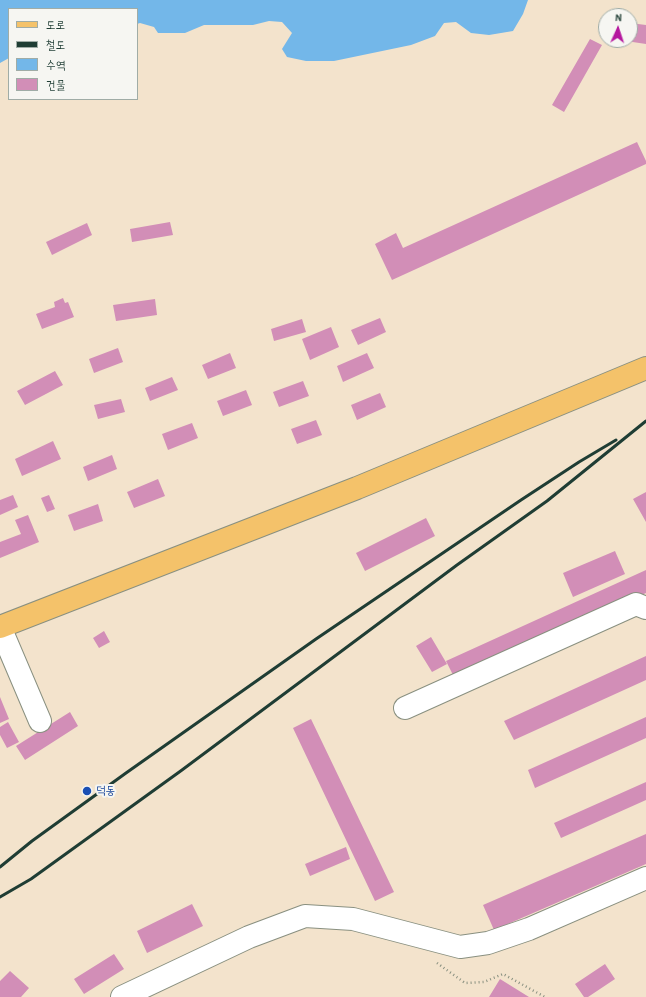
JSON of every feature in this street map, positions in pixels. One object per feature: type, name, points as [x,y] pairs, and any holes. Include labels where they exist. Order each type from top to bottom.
[{"type":"main road","points":[[0,627],[357,488],[646,368]]},
{"type":"street","points":[[405,708],[636,604],[646,608]]},
{"type":"street","points":[[0,627],[40,721]]},
{"type":"street","points":[[122,997],[249,937],[305,916],[353,918],[460,947],[488,943],[529,929],[646,878]]},
{"type":"path","points":[[427,939],[434,961],[465,983],[484,982],[503,974],[546,997]]},
{"type":"water","points":[[0,0],[528,0],[523,14],[513,31],[489,35],[471,33],[456,22],[444,23],[435,36],[411,45],[334,61],[306,61],[287,57],[282,49],[292,33],[282,22],[269,21],[253,25],[204,25],[185,33],[158,33],[154,27],[138,24],[138,8],[8,8],[8,59],[0,63]]},
{"type":"building","points":[[638,24],[646,25],[646,44],[638,43]]},
{"type":"building","points":[[590,39],[598,43],[598,48],[600,48],[564,112],[552,105]]},
{"type":"building","points":[[637,142],[646,164],[392,280],[375,244],[396,233],[403,248]]},
{"type":"building","points":[[170,222],[173,235],[132,242],[130,229]]},
{"type":"building","points":[[87,223],[92,235],[52,255],[46,242]]},
{"type":"building","points":[[63,298],[65,303],[68,302],[74,317],[42,329],[36,314],[55,307],[54,302]]},
{"type":"building","points":[[155,299],[157,315],[116,321],[113,305]]},
{"type":"building","points":[[380,318],[386,332],[358,345],[351,330]]},
{"type":"building","points":[[302,319],[306,332],[274,341],[271,329]]},
{"type":"building","points":[[331,327],[339,347],[310,360],[302,339]]},
{"type":"building","points":[[118,348],[123,362],[94,373],[89,359]]},
{"type":"building","points":[[230,353],[236,368],[208,379],[202,365]]},
{"type":"building","points":[[367,353],[374,368],[343,382],[337,366]]},
{"type":"building","points":[[55,371],[63,385],[25,405],[17,391]]},
{"type":"building","points":[[172,377],[178,390],[150,401],[145,388]]},
{"type":"building","points":[[303,381],[309,396],[279,407],[273,392]]},
{"type":"building","points":[[246,390],[252,405],[223,416],[217,401]]},
{"type":"building","points":[[380,393],[386,407],[357,420],[351,405]]},
{"type":"building","points":[[121,399],[125,412],[98,419],[94,405]]},
{"type":"building","points":[[316,420],[322,435],[297,444],[291,429]]},
{"type":"building","points":[[192,423],[198,438],[168,450],[162,434]]},
{"type":"building","points":[[53,441],[61,459],[22,476],[15,459]]},
{"type":"building","points":[[112,455],[117,469],[88,481],[83,467]]},
{"type":"building","points":[[158,479],[165,496],[134,508],[127,492]]},
{"type":"building","points":[[646,492],[646,522],[633,499]]},
{"type":"building","points":[[13,495],[18,507],[0,515],[0,500]]},
{"type":"building","points":[[49,495],[55,509],[47,512],[41,498]]},
{"type":"building","points":[[98,504],[103,521],[74,531],[68,515]]},
{"type":"building","points":[[28,515],[39,542],[0,558],[0,542],[21,534],[15,520]]},
{"type":"building","points":[[426,518],[435,536],[365,571],[356,553]]},
{"type":"building","points":[[615,551],[625,574],[573,597],[563,573]]},
{"type":"building","points":[[646,570],[646,593],[455,679],[446,661]]},
{"type":"building","points":[[104,631],[110,642],[99,648],[93,638]]},
{"type":"building","points":[[431,637],[447,664],[432,672],[416,646]]},
{"type":"building","points":[[646,656],[646,680],[514,740],[504,721]]},
{"type":"building","points":[[0,697],[9,719],[0,723]]},
{"type":"building","points":[[70,712],[78,726],[25,760],[16,746]]},
{"type":"building","points":[[646,717],[646,738],[535,788],[528,770]]},
{"type":"building","points":[[311,719],[394,892],[375,901],[293,728]]},
{"type":"building","points":[[8,722],[19,742],[7,748],[0,735],[0,727]]},
{"type":"building","points":[[646,782],[646,800],[561,838],[554,823]]},
{"type":"building","points":[[646,834],[646,864],[494,930],[483,905]]},
{"type":"building","points":[[346,847],[350,859],[310,876],[305,864]]},
{"type":"building","points":[[192,904],[203,926],[147,953],[137,931]]},
{"type":"building","points":[[114,954],[124,969],[84,994],[74,979]]},
{"type":"building","points":[[605,964],[615,979],[588,997],[584,997],[575,984]]},
{"type":"building","points":[[10,971],[29,988],[21,997],[0,997],[0,981]]},
{"type":"building","points":[[500,979],[529,997],[489,997]]},
{"type":"railway","points":[[0,897],[31,879],[182,770],[457,565],[547,501],[646,421]]},
{"type":"railway","points":[[0,867],[32,841],[126,773],[316,639],[521,500],[616,440]]},
{"type":"place","name":"덕동","points":[[87,791]]}]
